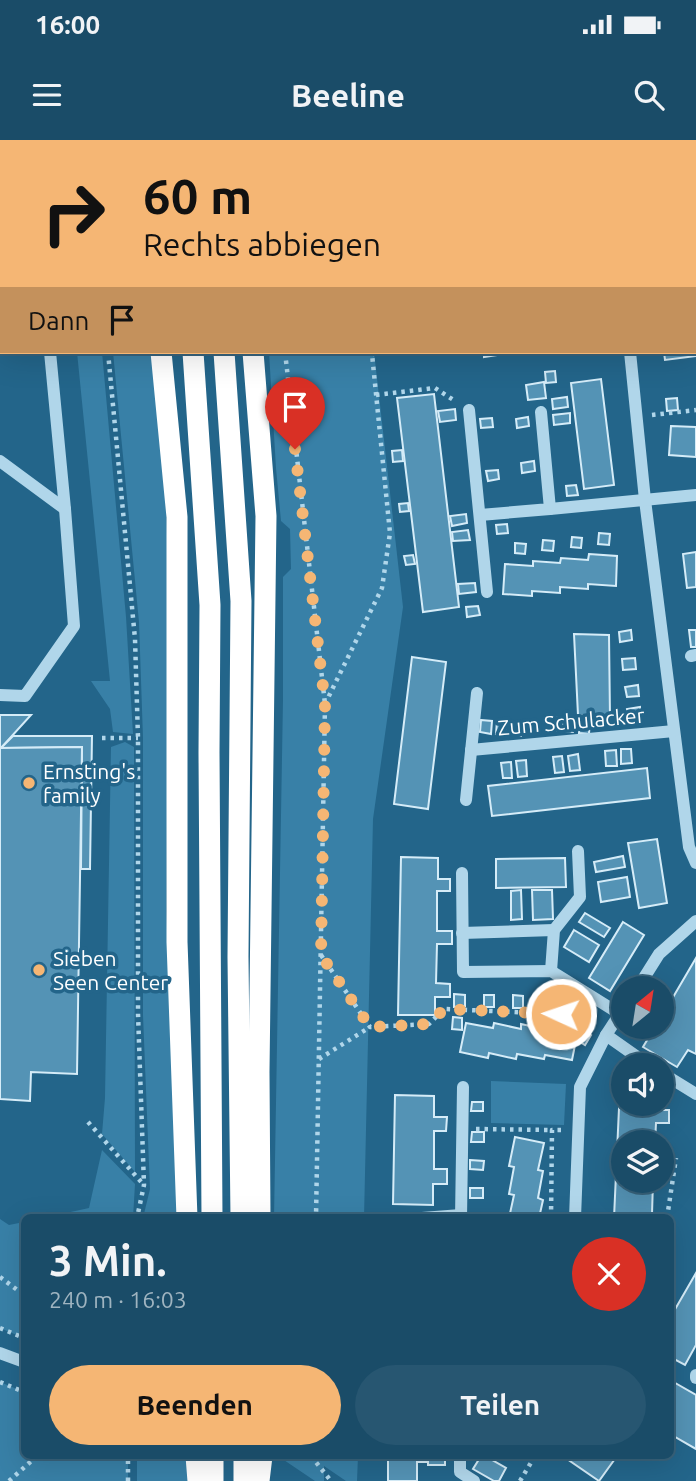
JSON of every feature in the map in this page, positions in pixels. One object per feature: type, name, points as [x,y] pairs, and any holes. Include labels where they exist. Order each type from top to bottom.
[{"type":"highway","points":[[161,354],[177,517],[177,942],[187,1214]]},
{"type":"highway","points":[[193,354],[211,605],[209,752],[212,1214]]},
{"type":"highway","points":[[224,354],[241,601],[238,957],[242,1214]]},
{"type":"highway","points":[[253,354],[266,516],[258,1072],[260,1214]]},
{"type":"highway","points":[[196,1459],[198,1481]]},
{"type":"highway","points":[[213,1459],[213,1481]]},
{"type":"highway","points":[[244,1459],[244,1481]]},
{"type":"highway","points":[[259,1481],[262,1459]]},
{"type":"street","points":[[0,695],[25,696],[74,626],[50,354]]},
{"type":"street","name":"Zum Schulacker","points":[[630,354],[645,500],[689,847],[696,863]]},
{"type":"street","points":[[469,410],[487,592]]},
{"type":"street","points":[[541,412],[550,509]]},
{"type":"street","points":[[0,461],[65,509]]},
{"type":"street","points":[[480,515],[696,495]]},
{"type":"street","points":[[466,800],[477,692]]},
{"type":"street","name":"Zum Schulacker","points":[[471,750],[674,730]]},
{"type":"street","points":[[551,971],[554,930],[580,897],[578,851]]},
{"type":"street","points":[[462,873],[463,972],[551,971],[611,1006]]},
{"type":"street","points":[[646,976],[660,954],[696,921]]},
{"type":"street","points":[[462,933],[554,930]]},
{"type":"street","points":[[575,1214],[580,1087],[611,1028]]},
{"type":"street","points":[[605,1037],[630,1053]]},
{"type":"street","points":[[674,1080],[696,1094]]},
{"type":"street","points":[[461,1214],[463,1087]]},
{"type":"street","points":[[0,1353],[21,1361]]},
{"type":"street","points":[[460,1459],[460,1472],[474,1481]]},
{"type":"path","points":[[107,354],[135,639],[138,738],[138,1014],[144,1185],[138,1214]]},
{"type":"path","points":[[285,354],[325,704],[316,1214]]},
{"type":"path","points":[[325,704],[382,588],[390,533],[372,354]]},
{"type":"path","points":[[376,395],[435,388],[469,410]]},
{"type":"path","points":[[636,417],[696,410]]},
{"type":"path","points":[[102,738],[138,738]]},
{"type":"path","points":[[321,955],[370,1027]]},
{"type":"path","points":[[319,1059],[370,1027],[429,1024],[444,1009],[561,1014],[605,1037]]},
{"type":"path","points":[[88,1122],[144,1185]]},
{"type":"path","points":[[463,1129],[578,1130]]},
{"type":"path","points":[[551,1214],[552,1130]]},
{"type":"path","points":[[668,1214],[676,1158]]},
{"type":"path","points":[[0,1277],[21,1294]]},
{"type":"path","points":[[0,1328],[21,1337]]},
{"type":"path","points":[[0,1382],[21,1391]]},
{"type":"path","points":[[9,1481],[34,1459]]},
{"type":"path","points":[[128,1459],[128,1481]]},
{"type":"path","points":[[313,1459],[331,1481]]},
{"type":"path","points":[[520,1481],[533,1459]]},
{"type":"shaded area","points":[[77,354],[102,354],[126,617],[133,734],[113,732],[110,709],[91,681],[110,681]]},
{"type":"shaded area","points":[[113,354],[151,354],[163,443],[169,581],[166,911],[182,1214],[144,1214],[150,1189],[143,1015],[143,738],[139,622]]},
{"type":"shaded area","points":[[269,354],[374,354],[403,607],[373,819],[364,1214],[274,1214],[283,577],[291,569],[290,529],[281,521]]},
{"type":"shaded area","points":[[125,742],[134,747],[135,1172],[102,1134],[105,1098],[111,747]]},
{"type":"shaded area","points":[[491,1081],[566,1084],[564,1125],[491,1123]]},
{"type":"shaded area","points":[[102,1150],[135,1184],[133,1214],[61,1214],[89,1208]]},
{"type":"shaded area","points":[[0,1219],[9,1225],[21,1223],[21,1337],[0,1328]]},
{"type":"shaded area","points":[[0,1382],[21,1391],[21,1459],[128,1459],[128,1481],[0,1481]]},
{"type":"shaded area","points":[[137,1459],[188,1459],[188,1481],[137,1481]]},
{"type":"shaded area","points":[[282,1459],[358,1459],[357,1481],[346,1481],[324,1466],[324,1481],[315,1481]]},
{"type":"building","points":[[664,354],[696,354],[696,356],[665,360]]},
{"type":"building","points":[[555,371],[556,382],[546,383],[545,372]]},
{"type":"building","points":[[601,379],[614,485],[584,489],[571,383]]},
{"type":"building","points":[[544,382],[546,398],[528,400],[526,385]]},
{"type":"building","points":[[434,394],[459,607],[423,612],[397,398]]},
{"type":"building","points":[[567,397],[568,407],[553,409],[552,399]]},
{"type":"building","points":[[677,398],[678,410],[667,411],[666,399]]},
{"type":"building","points":[[455,409],[456,420],[440,422],[438,411]]},
{"type":"building","points":[[570,413],[570,423],[554,425],[553,415]]},
{"type":"building","points":[[528,417],[529,426],[517,428],[516,419]]},
{"type":"building","points":[[492,418],[493,427],[481,428],[480,419]]},
{"type":"building","points":[[671,426],[696,427],[696,457],[669,455]]},
{"type":"building","points":[[402,450],[403,461],[393,462],[392,451]]},
{"type":"building","points":[[534,461],[535,471],[522,473],[521,463]]},
{"type":"building","points":[[498,470],[499,479],[488,481],[486,471]]},
{"type":"building","points":[[576,485],[578,495],[567,496],[566,486]]},
{"type":"building","points":[[408,503],[409,511],[400,512],[399,504]]},
{"type":"building","points":[[466,514],[467,523],[452,526],[450,516]]},
{"type":"building","points":[[507,524],[508,533],[497,534],[496,525]]},
{"type":"building","points":[[468,530],[470,540],[453,541],[452,532]]},
{"type":"building","points":[[599,533],[610,534],[609,545],[598,544]]},
{"type":"building","points":[[572,537],[582,538],[581,548],[571,547]]},
{"type":"building","points":[[543,540],[554,541],[553,551],[542,550]]},
{"type":"building","points":[[515,543],[526,544],[525,554],[515,553]]},
{"type":"building","points":[[696,552],[696,587],[687,588],[683,554]]},
{"type":"building","points":[[589,554],[617,556],[616,586],[588,584],[588,589],[560,587],[560,593],[532,591],[532,596],[503,594],[505,564],[533,566],[533,561],[560,563],[561,558],[588,560]]},
{"type":"building","points":[[413,555],[415,564],[406,565],[404,556]]},
{"type":"building","points":[[475,583],[476,592],[459,594],[458,584]]},
{"type":"building","points":[[478,606],[480,615],[467,617],[466,607]]},
{"type":"building","points":[[631,630],[632,640],[620,642],[619,632]]},
{"type":"building","points":[[689,630],[696,630],[696,647],[691,647]]},
{"type":"building","points":[[574,634],[609,635],[610,718],[578,715]]},
{"type":"building","points":[[412,657],[446,662],[428,809],[394,804]]},
{"type":"building","points":[[635,658],[636,669],[623,670],[622,659]]},
{"type":"building","points":[[638,685],[639,696],[627,697],[625,687]]},
{"type":"building","points":[[640,707],[640,714],[628,715],[627,709]]},
{"type":"building","points":[[0,715],[31,715],[1,748],[0,748]]},
{"type":"building","points":[[549,717],[560,718],[558,731],[548,730]]},
{"type":"building","points":[[564,718],[574,719],[573,732],[563,731]]},
{"type":"building","points":[[580,719],[590,720],[589,734],[579,733]]},
{"type":"building","points":[[481,720],[492,721],[491,734],[480,732]]},
{"type":"building","points":[[497,721],[507,722],[505,735],[496,734]]},
{"type":"building","points":[[512,723],[522,724],[521,736],[511,735]]},
{"type":"building","points":[[13,736],[92,736],[90,869],[81,869],[82,747],[1,748]]},
{"type":"building","name":"Sieben Seen Center","points":[[82,747],[77,1074],[31,1072],[30,1101],[0,1099],[0,748]]},
{"type":"building","points":[[621,749],[631,749],[632,763],[621,764]]},
{"type":"building","points":[[616,750],[617,766],[606,766],[605,751]]},
{"type":"building","points":[[578,754],[580,770],[570,771],[568,756]]},
{"type":"building","points":[[562,756],[564,772],[555,773],[553,757]]},
{"type":"building","points":[[526,760],[527,776],[518,777],[516,761]]},
{"type":"building","points":[[511,762],[512,778],[503,778],[501,763]]},
{"type":"building","points":[[647,768],[650,798],[492,816],[488,786]]},
{"type":"building","points":[[657,839],[667,903],[639,908],[628,843]]},
{"type":"building","points":[[623,856],[625,867],[596,872],[594,862]]},
{"type":"building","points":[[401,857],[438,858],[438,879],[450,879],[450,891],[437,891],[437,931],[452,931],[452,944],[437,944],[436,983],[450,984],[450,997],[435,997],[435,1015],[398,1015]]},
{"type":"building","points":[[565,858],[566,887],[496,888],[496,859]]},
{"type":"building","points":[[627,877],[630,897],[601,902],[598,882]]},
{"type":"building","points":[[521,890],[522,919],[511,920],[511,891]]},
{"type":"building","points":[[532,890],[552,890],[553,919],[533,920]]},
{"type":"building","points":[[585,913],[610,928],[604,937],[579,922]]},
{"type":"building","points":[[623,922],[644,935],[619,976],[611,976],[610,991],[589,978]]},
{"type":"building","points":[[574,930],[599,945],[589,962],[564,947]]},
{"type":"building","points":[[696,958],[696,1054],[688,1050],[677,1067],[674,1065],[674,1053],[653,1053],[643,1047],[647,1040],[674,1040],[674,996]]},
{"type":"building","points":[[454,994],[465,995],[465,1006],[454,1007]]},
{"type":"building","points":[[484,995],[494,995],[494,1007],[484,1007]]},
{"type":"building","points":[[513,995],[523,996],[523,1008],[513,1008]]},
{"type":"building","points":[[545,996],[554,996],[554,1008],[545,1008]]},
{"type":"building","points":[[453,1017],[462,1018],[462,1030],[452,1029]]},
{"type":"building","points":[[466,1023],[493,1028],[494,1023],[521,1029],[521,1024],[549,1030],[550,1025],[578,1030],[572,1060],[517,1054],[516,1059],[489,1053],[488,1058],[460,1052]]},
{"type":"building","points":[[583,1030],[591,1035],[585,1045],[577,1040]]},
{"type":"building","points":[[395,1095],[434,1096],[434,1117],[447,1117],[446,1131],[434,1131],[434,1169],[447,1169],[447,1184],[433,1184],[433,1205],[393,1204]]},
{"type":"building","points":[[472,1102],[483,1102],[483,1111],[471,1111]]},
{"type":"building","points":[[619,1116],[669,1116],[669,1123],[656,1123],[656,1130],[618,1130]]},
{"type":"building","points":[[472,1132],[484,1132],[484,1142],[471,1142]]},
{"type":"building","points":[[515,1137],[544,1143],[538,1170],[543,1171],[538,1198],[543,1200],[540,1214],[510,1214],[514,1195],[509,1194],[514,1167],[509,1166]]},
{"type":"building","points":[[470,1160],[484,1161],[483,1170],[470,1169]]},
{"type":"building","points":[[470,1188],[483,1188],[483,1198],[470,1198]]},
{"type":"building","points":[[615,1193],[653,1193],[652,1214],[614,1214]]},
{"type":"building","points":[[696,1273],[696,1345],[685,1365],[674,1359],[674,1311]]},
{"type":"building","points":[[674,1382],[696,1395],[696,1449],[674,1436]]},
{"type":"building","points":[[388,1459],[417,1459],[417,1481],[388,1481]]},
{"type":"building","points":[[419,1459],[445,1459],[445,1465],[428,1465],[428,1462],[419,1462]]},
{"type":"building","points":[[479,1459],[490,1459],[506,1468],[499,1481],[473,1469]]},
{"type":"building","points":[[567,1459],[615,1459],[599,1481]]},
{"type":"place","name":"Ernsting's family","points":[[29,783]]},
{"type":"place","name":"Sieben Seen Center","points":[[39,970]]},
{"type":"route","points":[[295,449],[325,704],[321,955],[370,1027],[429,1024],[444,1009],[561,1014]]}]
